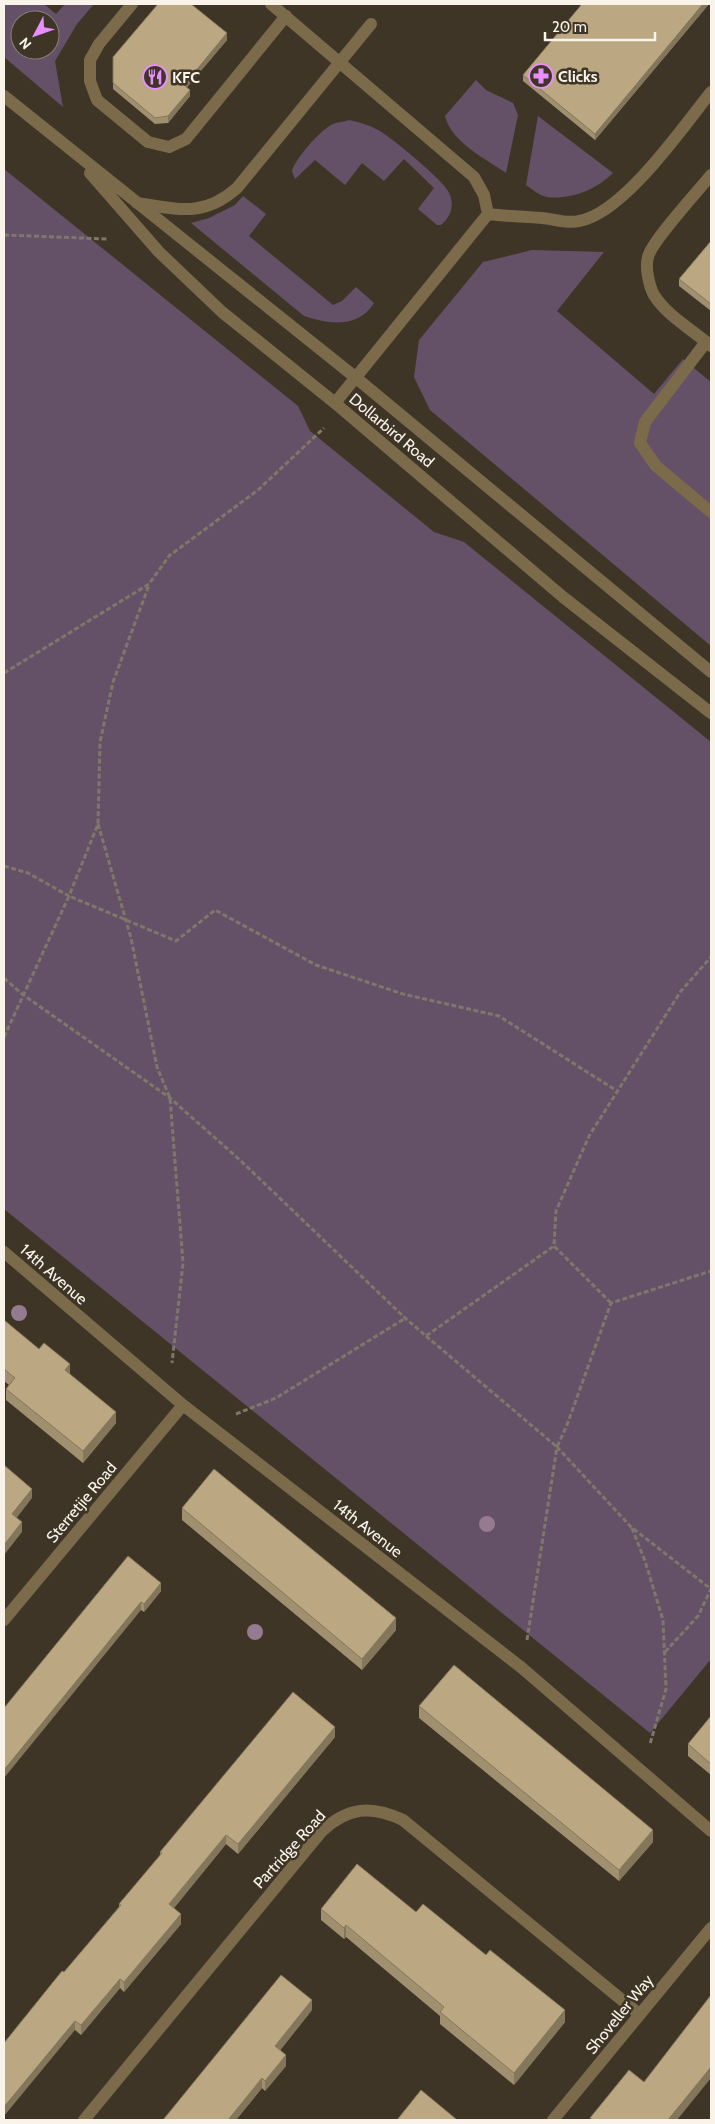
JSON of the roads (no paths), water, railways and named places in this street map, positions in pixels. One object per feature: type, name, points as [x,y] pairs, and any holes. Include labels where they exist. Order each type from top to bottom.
[{"type":"street","points":[[132,4],[99,44],[90,60],[90,81],[97,100],[148,142],[169,147],[186,139],[286,16]]},
{"type":"street","points":[[271,4],[474,177],[484,195],[488,214]]},
{"type":"street","points":[[138,203],[185,210],[213,206],[237,188],[371,24]]},
{"type":"street","points":[[488,214],[544,218],[561,222],[579,222],[595,216],[639,181],[711,92]]},
{"type":"street","name":"Dollarbird Road","points":[[4,96],[355,377],[711,672]]},
{"type":"street","name":"Dollarbird Road","points":[[71,150],[166,259],[222,312],[335,403],[563,597],[711,713]]},
{"type":"street","points":[[711,175],[662,235],[648,256],[648,275],[654,294],[670,314],[709,344],[645,422],[640,443],[656,466],[711,512]]},
{"type":"street","points":[[335,403],[488,214]]},
{"type":"street","name":"14th Avenue","points":[[5,1255],[168,1394],[522,1668],[711,1831]]},
{"type":"street","name":"Sterretjie Road","points":[[4,1620],[183,1405]]},
{"type":"street","name":"Partridge Road","points":[[84,2120],[322,1831],[336,1818],[352,1812],[370,1809],[389,1813],[403,1820],[639,2014]]},
{"type":"street","name":"Shoveller Way","points":[[553,2120],[711,1928]]},
{"type":"place","name":"Clicks","points":[[541,76]]},
{"type":"place","name":"KFC","points":[[155,77]]}]
